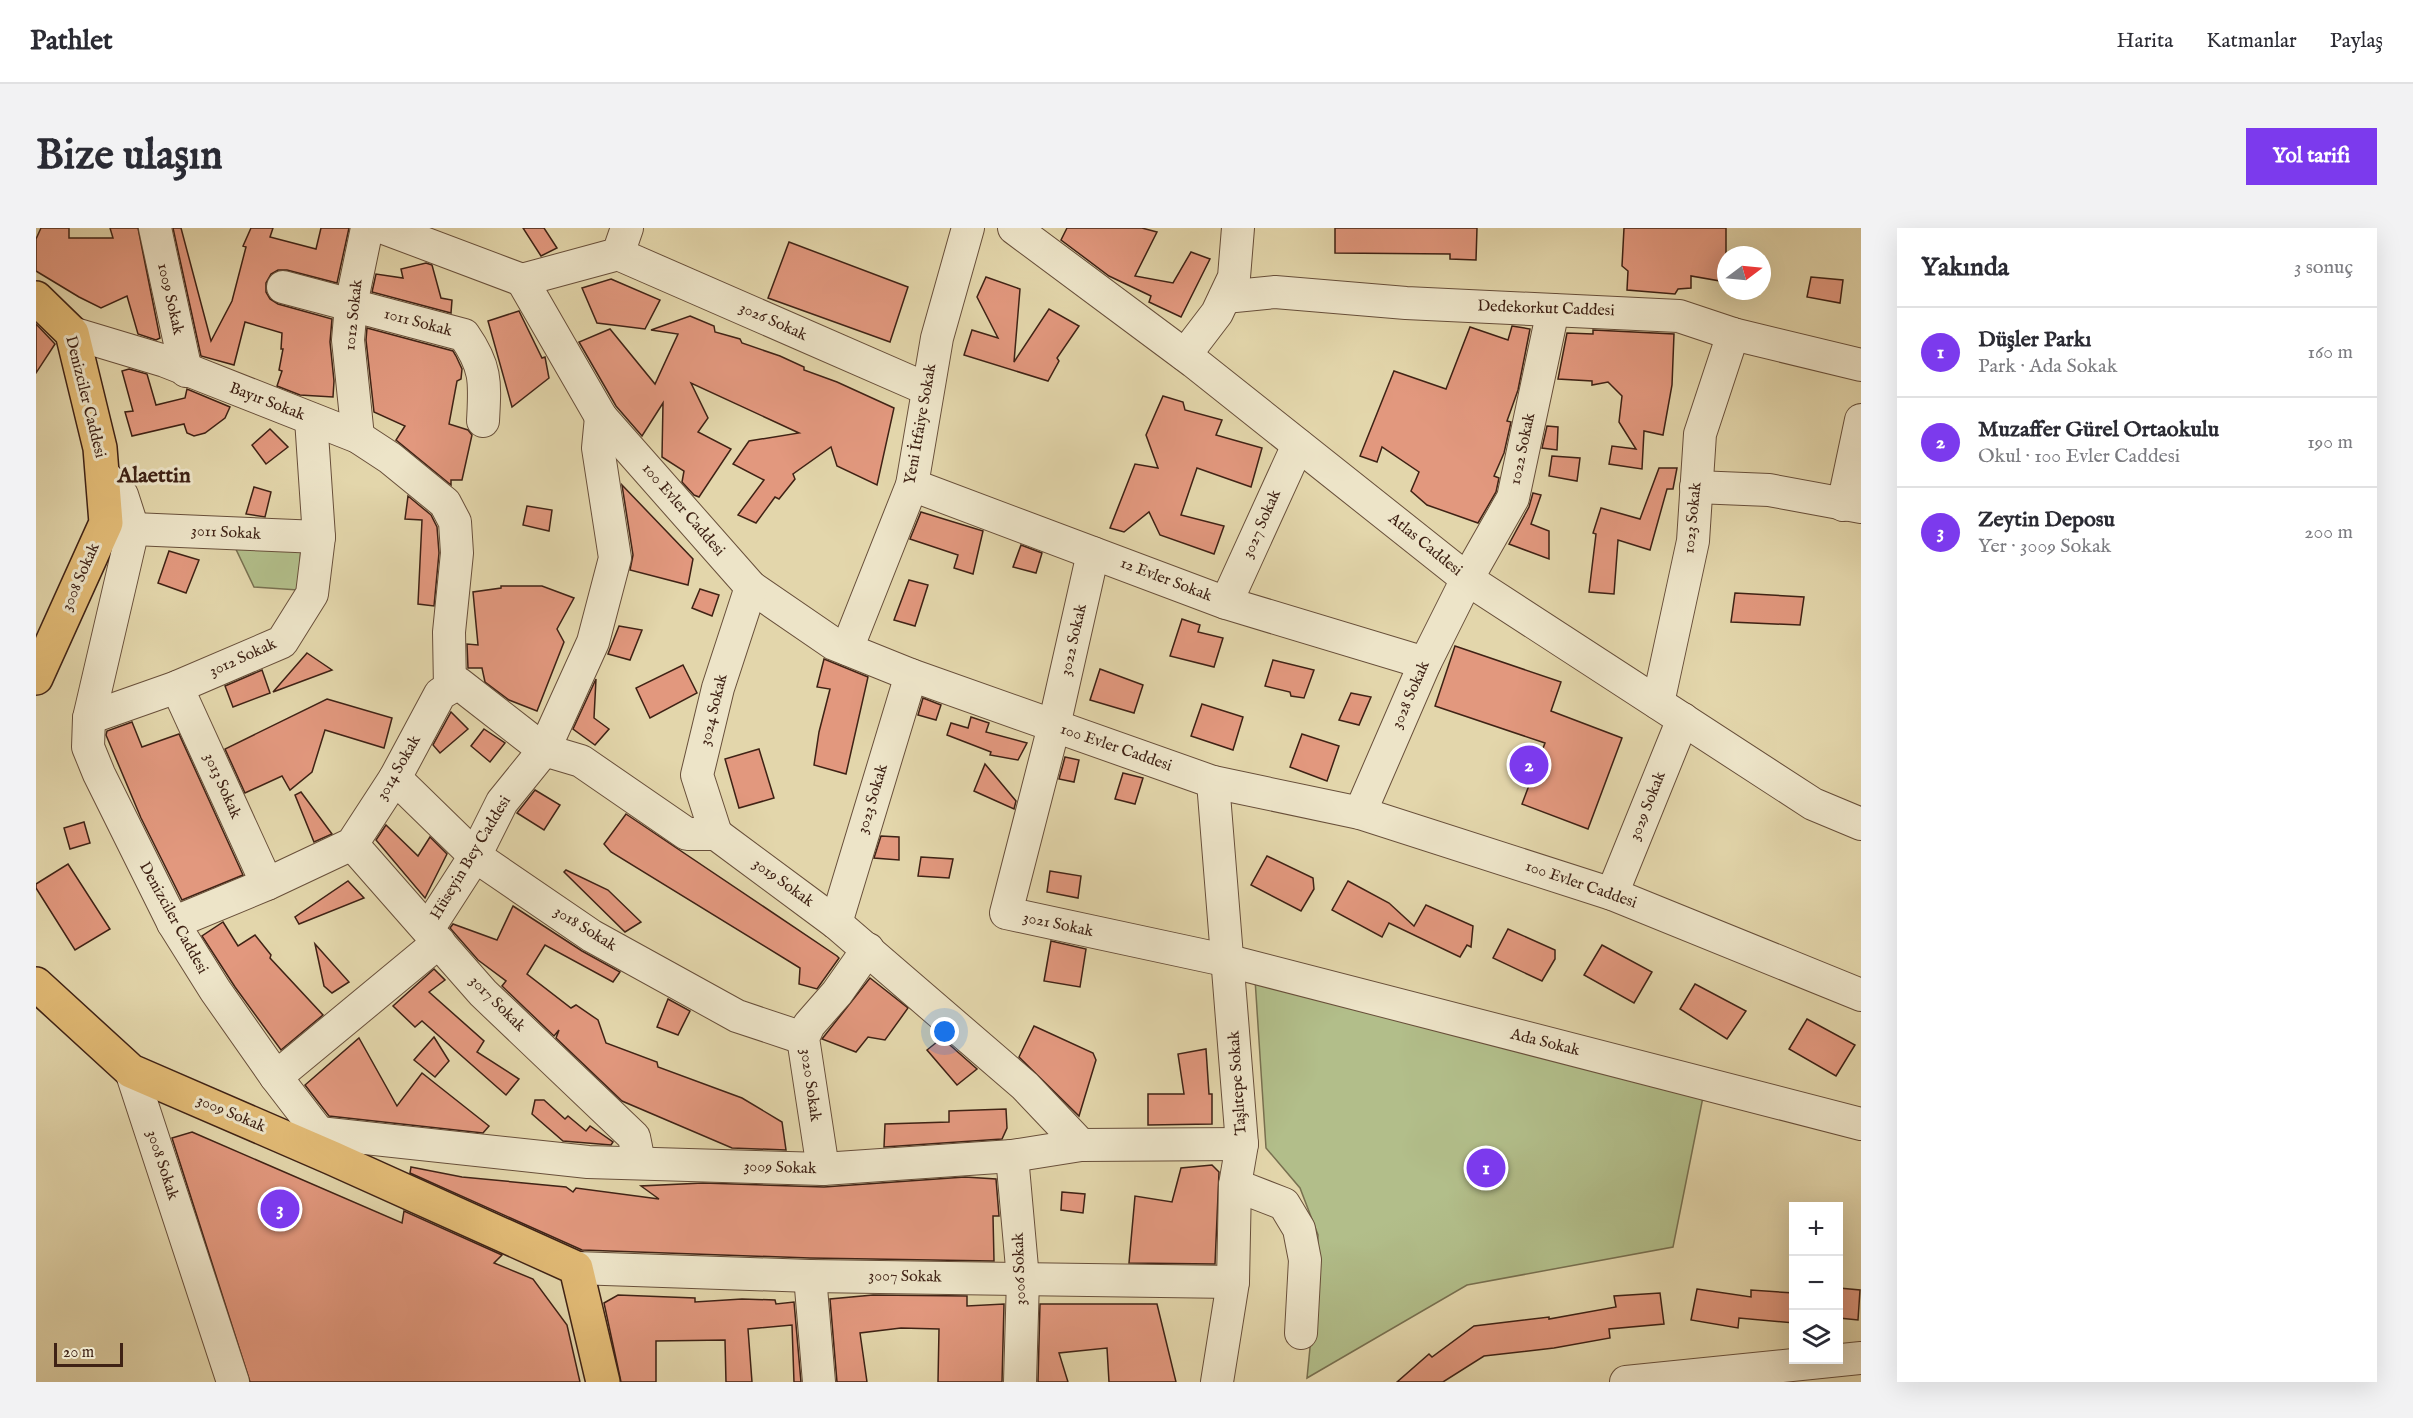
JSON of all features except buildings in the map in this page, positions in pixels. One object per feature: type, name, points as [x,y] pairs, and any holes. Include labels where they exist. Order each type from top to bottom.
[{"type":"main road","name":"Denizciler Caddesi","points":[[36,298],[72,333],[100,448],[102,473]]},
{"type":"main road","name":"3008 Sokak","points":[[36,678],[106,523],[102,473]]},
{"type":"main road","name":"3008 Sokak","points":[[36,984],[130,1071]]},
{"type":"main road","name":"3009 Sokak","points":[[130,1071],[326,1145]]},
{"type":"main road","name":"Denizciler Caddesi","points":[[326,1145],[576,1268]]},
{"type":"main road","points":[[576,1268],[603,1382]]},
{"type":"street","name":"1009 Sokak","points":[[155,228],[186,370]]},
{"type":"street","name":"1012 Sokak","points":[[358,437],[348,340],[351,305],[367,228]]},
{"type":"street","points":[[384,228],[440,238],[522,280],[623,241]]},
{"type":"street","name":"Yeni İtfaiye Sokak","points":[[847,649],[912,485],[937,338],[968,228]]},
{"type":"street","name":"Atlas Caddesi","points":[[1014,228],[1185,355],[1467,579],[1813,804],[1861,824]]},
{"type":"street","points":[[1185,355],[1217,313],[1234,277],[1239,228]]},
{"type":"street","name":"3026 Sokak","points":[[623,241],[927,389]]},
{"type":"street","name":"100 Evler Caddesi","points":[[522,280],[601,417],[751,587],[834,644],[911,675],[1214,782],[1360,813],[1612,894],[1861,994]]},
{"type":"street","name":"1011 Sokak","points":[[283,287],[464,335],[476,352],[485,380],[483,422]]},
{"type":"street","name":"Dedekorkut Caddesi","points":[[1224,297],[1275,292],[1406,303],[1679,316],[1733,334],[1861,365]]},
{"type":"street","name":"1022 Sokak","points":[[1467,579],[1513,498],[1553,310]]},
{"type":"street","name":"Bayır Sokak","points":[[72,333],[165,361],[358,437],[390,458],[445,503],[455,522],[457,553],[449,632],[450,688]]},
{"type":"street","name":"1023 Sokak","points":[[1671,711],[1693,541],[1700,434],[1733,334]]},
{"type":"street","name":"Hüseyin Bey Caddesi","points":[[276,1077],[433,936],[502,802],[544,750],[593,642],[615,558],[598,448],[601,417]]},
{"type":"street","name":"3012 Sokak","points":[[89,718],[177,687],[282,642],[312,594],[318,537],[311,419]]},
{"type":"street","points":[[1696,488],[1769,490],[1852,506],[1861,420]]},
{"type":"street","name":"3027 Sokak","points":[[1226,603],[1298,445]]},
{"type":"street","points":[[604,487],[627,446]]},
{"type":"street","name":"Denizciler Caddesi","points":[[102,473],[122,495],[133,529],[89,718],[88,747],[99,774],[173,923],[215,990],[326,1145]]},
{"type":"street","name":"12 Evler Sokak","points":[[912,485],[1226,603],[1425,663]]},
{"type":"street","name":"3011 Sokak","points":[[133,529],[318,537]]},
{"type":"street","name":"3022 Sokak","points":[[1054,726],[1093,553]]},
{"type":"street","name":"3028 Sokak","points":[[1360,813],[1425,663],[1467,579]]},
{"type":"street","name":"3024 Sokak","points":[[716,834],[698,775],[718,688],[751,587]]},
{"type":"street","name":"3023 Sokak","points":[[836,922],[911,675]]},
{"type":"street","points":[[450,688],[458,683],[544,750],[581,760],[687,834],[716,834]]},
{"type":"street","name":"3013 Sokak","points":[[177,687],[267,884]]},
{"type":"street","name":"3014 Sokak","points":[[352,844],[395,778],[440,694],[450,688]]},
{"type":"street","name":"3029 Sokak","points":[[1612,894],[1671,711]]},
{"type":"street","name":"3021 Sokak","points":[[1054,726],[1006,914],[1229,961]]},
{"type":"street","name":"3018 Sokak","points":[[395,778],[475,856],[592,936],[736,1016],[803,1038]]},
{"type":"street","name":"Taşlıtepe Sokak","points":[[1214,782],[1242,1143],[1235,1185],[1233,1282],[1217,1382]]},
{"type":"street","name":"3019 Sokak","points":[[716,834],[836,922],[868,949],[1025,1086],[1081,1145]]},
{"type":"street","points":[[173,923],[267,884],[352,844]]},
{"type":"street","name":"3017 Sokak","points":[[352,844],[483,993],[634,1137],[639,1162]]},
{"type":"street","name":"3020 Sokak","points":[[822,1169],[803,1038],[809,1025],[837,993],[868,949]]},
{"type":"street","name":"Ada Sokak","points":[[1229,961],[1861,1124]]},
{"type":"street","name":"3008 Sokak","points":[[130,1071],[233,1382]]},
{"type":"street","name":"3009 Sokak","points":[[326,1145],[588,1162],[822,1169],[1012,1156],[1081,1145],[1242,1143]]},
{"type":"street","name":"3006 Sokak","points":[[1012,1156],[1023,1279],[1020,1382]]},
{"type":"street","points":[[1235,1185],[1284,1204],[1299,1229],[1305,1260],[1301,1333]]},
{"type":"street","name":"3007 Sokak","points":[[576,1268],[810,1276],[1233,1282]]},
{"type":"street","points":[[810,1276],[819,1382]]},
{"type":"street","points":[[1626,1382],[1861,1358]]},
{"type":"green space","points":[[233,543],[301,548],[298,590],[254,587]]},
{"type":"green space","points":[[1255,979],[1703,1097],[1673,1247],[1467,1285],[1307,1378],[1317,1277],[1318,1235],[1300,1188],[1266,1148]]},
{"type":"place","name":"Muzaffer Gürel Ortaokulu","points":[[1529,765]]},
{"type":"place","name":"Düşler Parkı","points":[[1486,1168]]},
{"type":"place","name":"Zeytin Deposu","points":[[280,1209]]},
{"type":"district","name":"Alaettin","points":[[154,476]]}]
